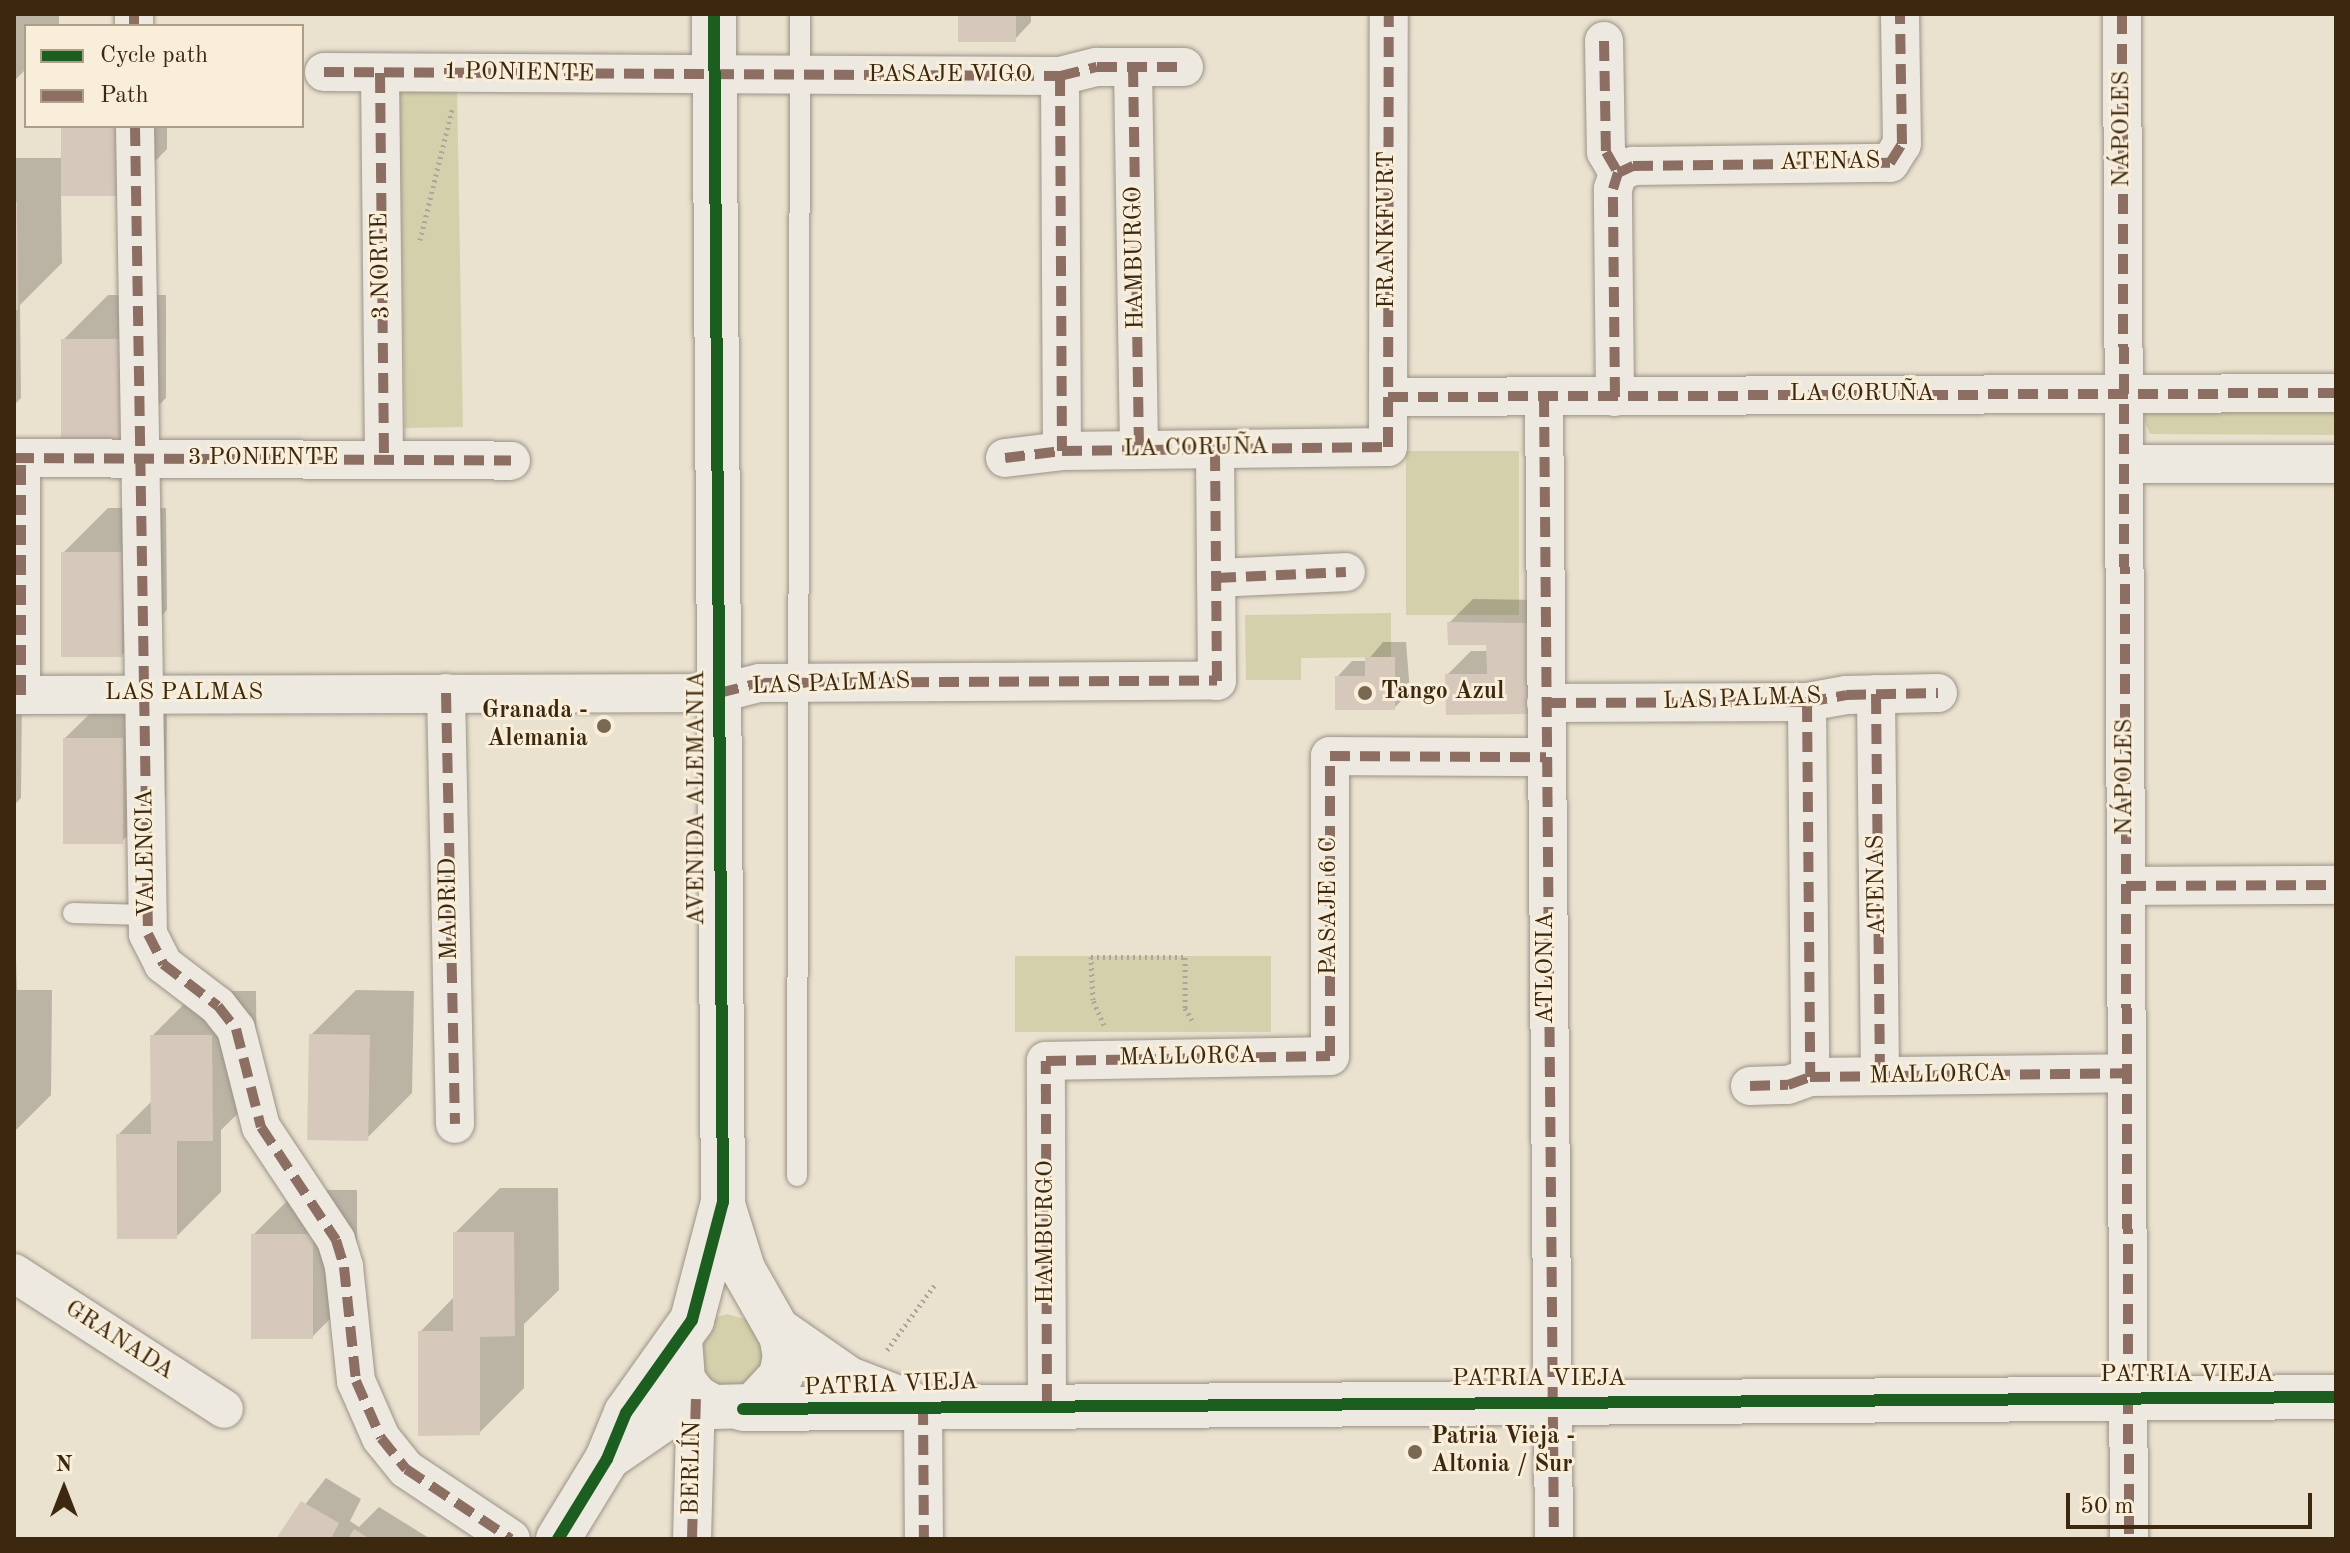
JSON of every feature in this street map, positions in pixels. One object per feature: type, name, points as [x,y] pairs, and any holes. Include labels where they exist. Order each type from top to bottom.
[{"type":"street","name":"AVENIDA ALEMANIA","points":[[714,14],[723,1202],[743,1269],[772,1322],[785,1356],[781,1376],[770,1394],[743,1409]]},
{"type":"street","name":"FRANKFURT","points":[[1388,447],[1389,14]]},
{"type":"street","name":"ATENAS","points":[[1618,173],[1633,166],[1890,163],[1902,144],[1900,14]]},
{"type":"street","name":"NÁPOLES","points":[[2122,14],[2129,1539]]},
{"type":"street","points":[[1604,41],[1606,152],[1618,173],[1613,189],[1615,397]]},
{"type":"street","name":"PASAJE VIGO","points":[[715,77],[1060,76],[1097,67],[1184,67]]},
{"type":"street","name":"HAMBURGO","points":[[1133,67],[1139,450]]},
{"type":"street","name":"1 PONIENTE","points":[[324,72],[715,77]]},
{"type":"street","name":"3 NORTE","points":[[380,73],[384,460]]},
{"type":"street","points":[[1060,76],[1062,451]]},
{"type":"street","name":"VALENCIA","points":[[135,128],[141,694],[146,734],[148,934],[163,964],[218,1006],[236,1029],[261,1127],[336,1240],[344,1267],[356,1381],[381,1438],[406,1469],[492,1534]]},
{"type":"street","name":"LA CORUÑA","points":[[1388,397],[2336,393]]},
{"type":"street","name":"ATLONIA","points":[[1544,397],[1550,1401],[1554,1539]]},
{"type":"street","name":"LA CORUÑA","points":[[1005,458],[1062,451],[1388,447]]},
{"type":"street","points":[[1215,449],[1216,578],[1346,572]]},
{"type":"street","points":[[17,695],[18,458]]},
{"type":"street","name":"3 PONIENTE","points":[[18,458],[511,461]]},
{"type":"street","points":[[2124,464],[2336,464]]},
{"type":"street","name":"LAS PALMAS","points":[[17,695],[719,693],[759,683],[1217,681],[1216,578]]},
{"type":"street","name":"MADRID","points":[[446,693],[455,1124]]},
{"type":"street","name":"LAS PALMAS","points":[[1546,703],[1807,702],[1876,694],[1938,693]]},
{"type":"street","name":"ATENAS","points":[[1876,694],[1880,1076]]},
{"type":"street","points":[[1807,702],[1810,1077]]},
{"type":"street","name":"PASAJE 6 C","points":[[1330,1056],[1330,756],[1546,757]]},
{"type":"street","points":[[2126,886],[2336,885]]},
{"type":"street","name":"MALLORCA","points":[[1046,1061],[1330,1056]]},
{"type":"street","name":"HAMBURGO","points":[[1046,1061],[1047,1404]]},
{"type":"street","name":"MALLORCA","points":[[1750,1086],[1788,1085],[1810,1077],[2127,1073]]},
{"type":"street","name":"AVENIDA ALEMANIA","points":[[607,1459],[696,1397],[679,1370],[686,1329],[723,1202]]},
{"type":"street","name":"GRANADA","points":[[14,1273],[224,1409]]},
{"type":"street","points":[[686,1329],[723,1304],[747,1305],[772,1322]]},
{"type":"street","name":"PATRIA VIEJA","points":[[772,1322],[849,1379],[923,1405]]},
{"type":"street","name":"AVENIDA ALEMANIA","points":[[558,1539],[607,1459],[626,1413],[686,1329]]},
{"type":"street","points":[[696,1397],[723,1410],[743,1409]]},
{"type":"street","name":"BERLÍN","points":[[692,1539],[696,1397]]},
{"type":"street","name":"PATRIA VIEJA","points":[[743,1409],[864,1411],[923,1405],[2336,1397]]},
{"type":"street","points":[[923,1405],[924,1539]]},
{"type":"lane","points":[[797,1176],[800,14]]},
{"type":"lane","points":[[73,913],[146,915]]},
{"type":"path","points":[[1118,1059],[1093,1000],[1091,957],[1185,957],[1185,1008],[1212,1058]]},
{"type":"path","points":[[887,1350],[936,1283]]},
{"type":"shaded area","points":[[457,87],[463,427],[405,428],[399,88]]},
{"type":"shaded area","points":[[2336,405],[2336,435],[2150,434],[2144,420],[2145,411]]},
{"type":"shaded area","points":[[1406,451],[1519,451],[1519,615],[1406,615]]},
{"type":"shaded area","points":[[1391,613],[1391,657],[1301,658],[1301,680],[1246,680],[1245,615]]},
{"type":"shaded area","points":[[1015,956],[1271,956],[1271,1032],[1015,1032]]},
{"type":"shaded area","points":[[727,1314],[755,1322],[769,1373],[721,1395],[690,1361],[709,1320]]},
{"type":"building","points":[[958,14],[1016,14],[1016,42],[958,42]]},
{"type":"building","points":[[61,128],[123,128],[123,196],[61,196]]},
{"type":"building","points":[[14,202],[17,202],[18,310],[14,310]]},
{"type":"building","points":[[61,339],[122,339],[122,445],[61,445]]},
{"type":"building","points":[[61,552],[122,552],[122,657],[61,657]]},
{"type":"building","points":[[1447,622],[1527,623],[1528,714],[1446,715],[1445,674],[1487,674],[1486,645],[1448,645]]},
{"type":"building","name":"Tango Azul","points":[[1365,657],[1395,657],[1395,710],[1335,710],[1335,676],[1365,676]]},
{"type":"building","points":[[63,738],[123,738],[123,844],[63,844]]},
{"type":"building","points":[[309,1034],[370,1035],[368,1141],[307,1140]]},
{"type":"building","points":[[150,1035],[212,1035],[213,1141],[177,1141],[177,1239],[117,1239],[116,1134],[151,1134]]},
{"type":"building","points":[[453,1232],[514,1232],[515,1336],[480,1337],[480,1435],[418,1436],[418,1331],[453,1331]]},
{"type":"building","points":[[251,1234],[313,1234],[313,1339],[251,1339]]},
{"type":"building","points":[[301,1501],[339,1523],[331,1539],[276,1539]]},
{"type":"building","points":[[354,1529],[370,1539],[348,1539]]},
{"type":"marked path","points":[[134,14],[134,24]]},
{"type":"marked path","points":[[1005,458],[1062,451],[1388,447],[1389,14]]},
{"type":"marked path","points":[[1615,397],[1613,189],[1618,173],[1633,166],[1890,163],[1902,144],[1900,14]]},
{"type":"marked path","points":[[2122,14],[2129,1539]]},
{"type":"marked path","points":[[1604,41],[1606,152],[1618,173]]},
{"type":"marked path","points":[[324,72],[1060,76],[1097,67],[1184,67]]},
{"type":"marked path","points":[[1133,67],[1139,450]]},
{"type":"marked path","points":[[380,73],[384,460]]},
{"type":"marked path","points":[[1060,76],[1062,451]]},
{"type":"marked path","points":[[135,128],[148,934],[163,964],[218,1006],[236,1029],[261,1127],[336,1240],[344,1267],[356,1381],[381,1438],[406,1469],[511,1539]]},
{"type":"marked path","points":[[1388,397],[2336,393]]},
{"type":"marked path","points":[[1544,397],[1554,1539]]},
{"type":"marked path","points":[[719,693],[759,683],[1217,681],[1215,449]]},
{"type":"marked path","points":[[14,458],[511,461]]},
{"type":"marked path","points":[[21,458],[21,695]]},
{"type":"marked path","points":[[1216,578],[1346,572]]},
{"type":"marked path","points":[[446,693],[455,1124]]},
{"type":"marked path","points":[[1546,703],[1807,702],[1846,695],[1938,693]]},
{"type":"marked path","points":[[1876,694],[1880,1076]]},
{"type":"marked path","points":[[1807,702],[1810,1077]]},
{"type":"marked path","points":[[1047,1404],[1046,1061],[1330,1056],[1330,756],[1546,757]]},
{"type":"marked path","points":[[2126,886],[2336,885]]},
{"type":"marked path","points":[[1750,1086],[1788,1085],[1810,1077],[2127,1073]]},
{"type":"marked path","points":[[692,1539],[696,1397]]},
{"type":"marked path","points":[[923,1405],[924,1539]]},
{"type":"cycle path","points":[[558,1539],[607,1459],[626,1413],[692,1320],[723,1202],[714,14]]},
{"type":"cycle path","points":[[743,1409],[2336,1397]]},
{"type":"place","name":"Tango Azul","points":[[1365,693]]},
{"type":"place","name":"Granada - Alemania","points":[[604,726]]},
{"type":"place","name":"Patria Vieja - Altonia / Sur","points":[[1415,1452]]}]
